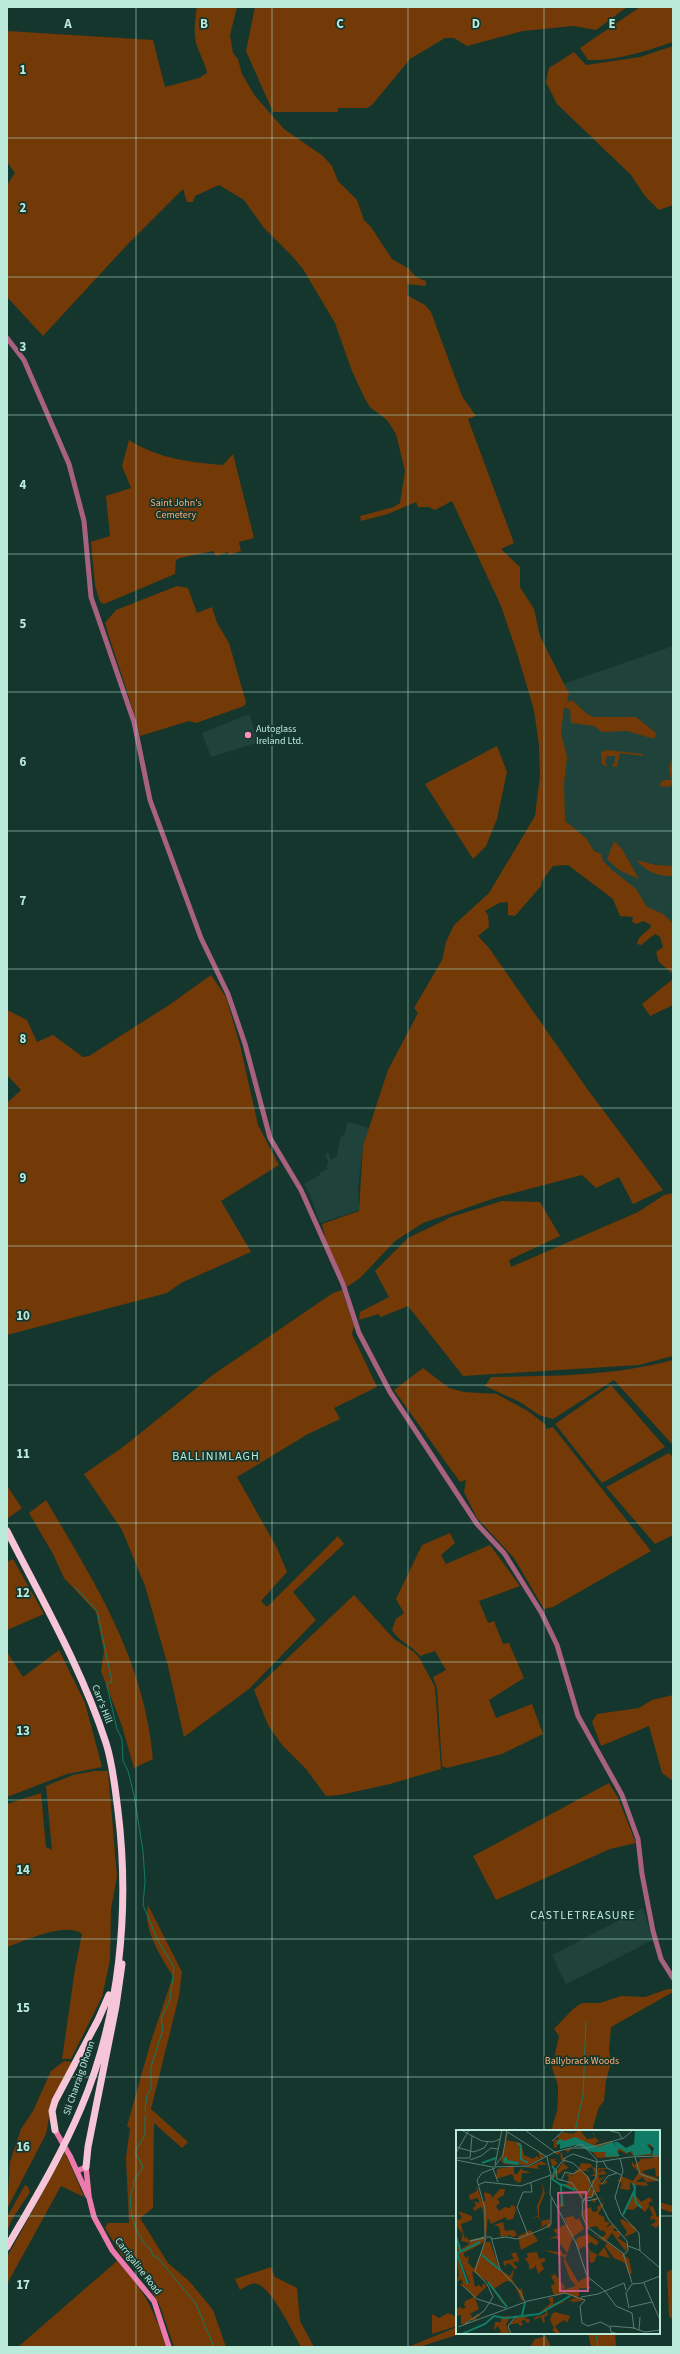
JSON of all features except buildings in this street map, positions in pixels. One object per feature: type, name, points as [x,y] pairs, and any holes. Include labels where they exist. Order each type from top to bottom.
[{"type":"highway","name":"Carr's Hill","points":[[7,1531],[77,1669],[106,1744],[113,1774],[120,1828],[123,1900]]},
{"type":"highway","points":[[55,2130],[52,2111],[55,2101],[109,1997],[123,1900]]},
{"type":"highway","points":[[86,2167],[97,2096],[121,1974],[125,1937],[123,1900]]},
{"type":"highway","name":"Sli Charraig Dhonn","points":[[7,2247],[58,2157],[84,2101],[107,2026],[119,1956],[123,1900]]},
{"type":"main road","name":"Carrigaline Road","points":[[55,2130],[89,2197]]},
{"type":"main road","name":"Carrigaline Road","points":[[86,2167],[89,2197],[94,2217],[112,2250],[154,2301],[170,2347]]},
{"type":"main road","points":[[77,2171],[86,2167]]},
{"type":"street","points":[[7,338],[24,360],[69,464],[84,522],[91,596],[134,722],[150,800],[198,931],[228,994],[245,1044],[270,1138],[300,1190],[343,1284],[359,1333],[390,1392],[477,1524],[504,1554],[541,1612],[560,1651],[578,1716],[628,1811],[638,1839],[642,1874],[656,1942],[661,1959],[673,1978]]},
{"type":"shaded area","points":[[673,646],[673,931],[663,924],[550,807],[549,689]]},
{"type":"shaded area","points":[[249,714],[259,742],[211,757],[202,733]]},
{"type":"shaded area","points":[[348,1122],[369,1128],[363,1146],[358,1187],[359,1210],[320,1223],[309,1192],[304,1184],[321,1174],[320,1172],[328,1169],[326,1165],[329,1163],[325,1154],[328,1152],[331,1160],[337,1156],[341,1135],[344,1136]]},
{"type":"shaded area","points":[[643,1908],[653,1940],[566,1984],[552,1955]]},
{"type":"green space","points":[[197,7],[237,7],[230,35],[233,53],[238,59],[242,74],[255,96],[284,129],[323,156],[332,166],[338,181],[357,200],[364,220],[371,227],[392,259],[409,269],[416,277],[426,281],[426,286],[407,284],[407,295],[425,305],[431,312],[462,396],[476,416],[468,419],[514,543],[501,549],[520,567],[520,587],[534,609],[540,636],[569,694],[567,699],[569,702],[572,700],[587,714],[594,717],[636,717],[656,733],[654,739],[627,731],[602,732],[594,726],[571,723],[570,709],[564,708],[561,733],[567,757],[564,784],[565,821],[586,838],[594,851],[601,854],[603,861],[612,870],[636,889],[647,907],[663,914],[673,923],[673,974],[659,962],[656,952],[663,947],[660,937],[655,934],[641,945],[637,944],[639,938],[651,927],[650,924],[643,921],[637,924],[632,922],[633,917],[620,916],[613,899],[568,865],[553,866],[542,881],[541,886],[515,916],[508,915],[508,902],[499,903],[485,911],[488,915],[489,927],[478,936],[489,948],[588,1090],[663,1190],[633,1204],[619,1177],[596,1188],[582,1175],[495,1198],[423,1223],[395,1241],[360,1278],[347,1287],[327,1246],[322,1224],[359,1211],[363,1146],[388,1070],[418,1013],[414,1008],[442,960],[446,942],[454,925],[489,893],[535,816],[540,776],[539,745],[534,710],[501,606],[452,501],[435,510],[429,507],[418,507],[416,502],[388,514],[361,521],[360,516],[394,507],[400,503],[405,471],[396,434],[387,420],[370,407],[364,397],[352,371],[335,323],[303,269],[264,228],[244,200],[219,185],[195,196],[193,202],[187,202],[183,189],[127,245],[43,336],[7,297],[7,185],[15,173],[7,162],[7,31],[153,40],[165,87],[199,78],[207,73],[195,37]]},
{"type":"green space","points":[[255,7],[627,7],[596,30],[573,26],[523,31],[467,46],[454,38],[445,38],[410,59],[372,105],[367,108],[338,108],[338,112],[273,112],[246,51]]},
{"type":"green space","points":[[640,7],[673,7],[673,42],[621,57],[588,60],[580,48]]},
{"type":"green space","points":[[673,46],[673,205],[659,210],[645,196],[631,175],[557,104],[546,82],[549,68],[574,52],[586,65],[640,57]]},
{"type":"green space","name":"Saint John's Cemetery","points":[[129,440],[152,452],[198,462],[223,465],[233,454],[254,538],[239,542],[241,551],[229,555],[228,552],[216,556],[213,551],[180,558],[176,560],[175,574],[104,604],[100,602],[95,585],[91,542],[110,536],[106,496],[131,488],[122,466]]},
{"type":"green space","points":[[177,586],[188,588],[197,613],[212,607],[217,623],[229,643],[246,702],[244,706],[196,723],[189,721],[140,736],[105,623],[116,610]]},
{"type":"green space","points":[[497,746],[507,772],[497,819],[486,846],[473,859],[425,784]]},
{"type":"green space","points":[[607,750],[643,754],[642,756],[620,753],[617,767],[612,766],[615,761],[615,756],[607,756],[605,762],[608,767],[602,764],[601,752]]},
{"type":"green space","points":[[671,761],[673,761],[673,785],[668,787],[659,786],[663,780],[671,780],[669,768]]},
{"type":"green space","points":[[614,841],[622,849],[639,879],[619,870],[607,859]]},
{"type":"green space","points":[[636,860],[656,865],[673,866],[673,876],[661,875],[652,872],[644,868]]},
{"type":"green space","points":[[211,975],[226,997],[240,1045],[258,1125],[279,1165],[221,1201],[251,1252],[181,1283],[167,1293],[7,1335],[7,1103],[21,1090],[7,1075],[7,1010],[27,1020],[37,1042],[53,1035],[83,1057],[89,1056],[169,1005]]},
{"type":"green space","points":[[673,979],[673,1005],[650,1016],[642,1004]]},
{"type":"green space","points":[[673,1193],[673,1356],[639,1365],[463,1376],[408,1306],[381,1317],[378,1314],[359,1320],[360,1312],[389,1297],[375,1271],[408,1238],[451,1217],[502,1201],[540,1202],[560,1236],[509,1260],[511,1267],[638,1212],[664,1195]]},
{"type":"green space","points":[[342,1290],[354,1326],[352,1334],[377,1387],[334,1408],[340,1419],[308,1434],[237,1477],[277,1548],[287,1572],[261,1601],[267,1607],[338,1536],[344,1544],[293,1592],[316,1620],[249,1689],[184,1737],[168,1666],[145,1586],[122,1530],[84,1474],[123,1447],[214,1374],[333,1293]]},
{"type":"green space","points":[[673,1360],[672,1444],[614,1380],[553,1419],[539,1415],[520,1402],[485,1386],[491,1377],[606,1372]]},
{"type":"green space","points":[[423,1368],[449,1388],[464,1392],[497,1394],[528,1411],[546,1425],[546,1429],[553,1427],[651,1551],[553,1607],[544,1609],[514,1558],[477,1518],[464,1492],[466,1480],[460,1482],[394,1390]]},
{"type":"green space","points":[[611,1385],[665,1447],[602,1483],[555,1424]]},
{"type":"green space","points":[[669,1453],[673,1457],[673,1535],[655,1544],[606,1487]]},
{"type":"green space","points":[[7,1486],[22,1508],[7,1519]]},
{"type":"green space","points":[[46,1500],[83,1562],[115,1624],[140,1688],[148,1723],[153,1759],[134,1768],[122,1726],[101,1671],[104,1651],[96,1612],[64,1578],[53,1554],[29,1513]]},
{"type":"green space","points":[[450,1533],[455,1543],[441,1555],[446,1564],[490,1545],[520,1586],[479,1601],[488,1623],[494,1621],[503,1644],[509,1643],[524,1678],[489,1700],[496,1718],[532,1704],[543,1734],[502,1754],[447,1768],[442,1766],[437,1688],[433,1677],[446,1670],[435,1651],[420,1656],[398,1638],[392,1630],[396,1619],[404,1613],[396,1599],[422,1545]]},
{"type":"green space","points":[[13,1559],[44,1614],[7,1630],[7,1562]]},
{"type":"green space","points":[[354,1595],[394,1639],[414,1652],[420,1659],[435,1687],[441,1769],[390,1784],[340,1795],[326,1796],[306,1769],[282,1745],[268,1725],[254,1690]]},
{"type":"green space","points":[[59,1650],[85,1703],[102,1767],[67,1774],[7,1797],[7,1652],[23,1677]]},
{"type":"green space","points":[[673,1695],[673,1781],[662,1773],[649,1726],[601,1746],[592,1722],[597,1714],[639,1708],[652,1700]]},
{"type":"green space","points":[[94,1771],[108,1771],[117,1876],[111,1909],[110,1960],[102,1997],[71,2059],[62,2059],[75,1969],[82,1934],[75,1931],[56,1931],[45,1933],[7,1947],[7,1804],[41,1793],[46,1847],[52,1850],[46,1786],[73,1775]]},
{"type":"green space","points":[[609,1783],[618,1798],[636,1843],[610,1849],[496,1900],[473,1856]]},
{"type":"green space","points":[[148,1905],[182,1972],[179,1996],[151,2109],[188,2142],[182,2148],[154,2123],[153,2208],[140,2218],[168,2263],[190,2282],[213,2310],[226,2347],[174,2347],[160,2306],[146,2281],[121,2254],[105,2228],[108,2223],[129,2223],[126,2158],[130,2128],[127,2126],[151,2041],[173,1976],[158,1951],[150,1932],[147,1914]]},
{"type":"green space","name":"Ballybrack Woods","points":[[668,1989],[672,1989],[673,1992],[611,2027],[609,2050],[611,2063],[606,2080],[604,2101],[599,2107],[593,2127],[594,2130],[551,2130],[557,2111],[558,2097],[558,2085],[552,2068],[559,2036],[554,2029],[573,2009],[582,2003],[600,2003],[621,1996],[645,1997]]},
{"type":"green space","points":[[64,2061],[72,2062],[52,2102],[46,2134],[7,2209],[10,2162],[21,2129],[33,2111],[51,2071]]},
{"type":"green space","points":[[65,2152],[84,2197],[61,2186],[7,2284],[7,2257]]},
{"type":"green space","points":[[25,2185],[28,2187],[30,2192],[11,2221],[7,2232],[7,2217]]},
{"type":"green space","points":[[660,2202],[673,2206],[673,2213],[660,2208]]},
{"type":"green space","points":[[117,2261],[134,2281],[147,2301],[157,2322],[166,2347],[18,2347]]},
{"type":"green space","points":[[271,2267],[275,2277],[297,2288],[300,2321],[314,2347],[301,2347],[288,2322],[263,2287],[253,2284],[240,2290],[235,2279]]},
{"type":"green space","points":[[673,2269],[673,2320],[669,2316],[667,2272]]},
{"type":"green space","points":[[448,2313],[456,2317],[456,2326],[432,2334],[432,2314],[439,2318]]},
{"type":"green space","points":[[456,2327],[456,2334],[460,2334],[419,2347],[408,2347]]},
{"type":"green space","points":[[588,2334],[615,2334],[616,2347],[591,2347]]},
{"type":"green space","points":[[546,2336],[551,2347],[530,2347],[535,2339]]},
{"type":"waterway","points":[[75,1587],[97,1611],[112,1682],[107,1683],[107,1686],[117,1729],[122,1739],[123,1761],[128,1771],[134,1795],[143,1851],[145,1881],[143,1905],[158,1941],[174,1967],[170,2000],[161,2019],[163,2029],[151,2067],[151,2089],[147,2095],[145,2111]]},
{"type":"waterway","points":[[575,2130],[583,2096],[586,2022]]},
{"type":"waterway","points":[[145,2116],[145,2135],[135,2152],[143,2167],[133,2182],[134,2187],[130,2201],[132,2217],[138,2233],[152,2251],[152,2255],[158,2258],[196,2304],[214,2347]]},
{"type":"waterway","points":[[596,2334],[598,2347]]},
{"type":"place","name":"Autoglass Ireland Ltd.","points":[[248,735]]},
{"type":"district","name":"BALLINIMLAGH","points":[[216,1456]]},
{"type":"district","name":"CASTLETREASURE","points":[[583,1915]]}]
